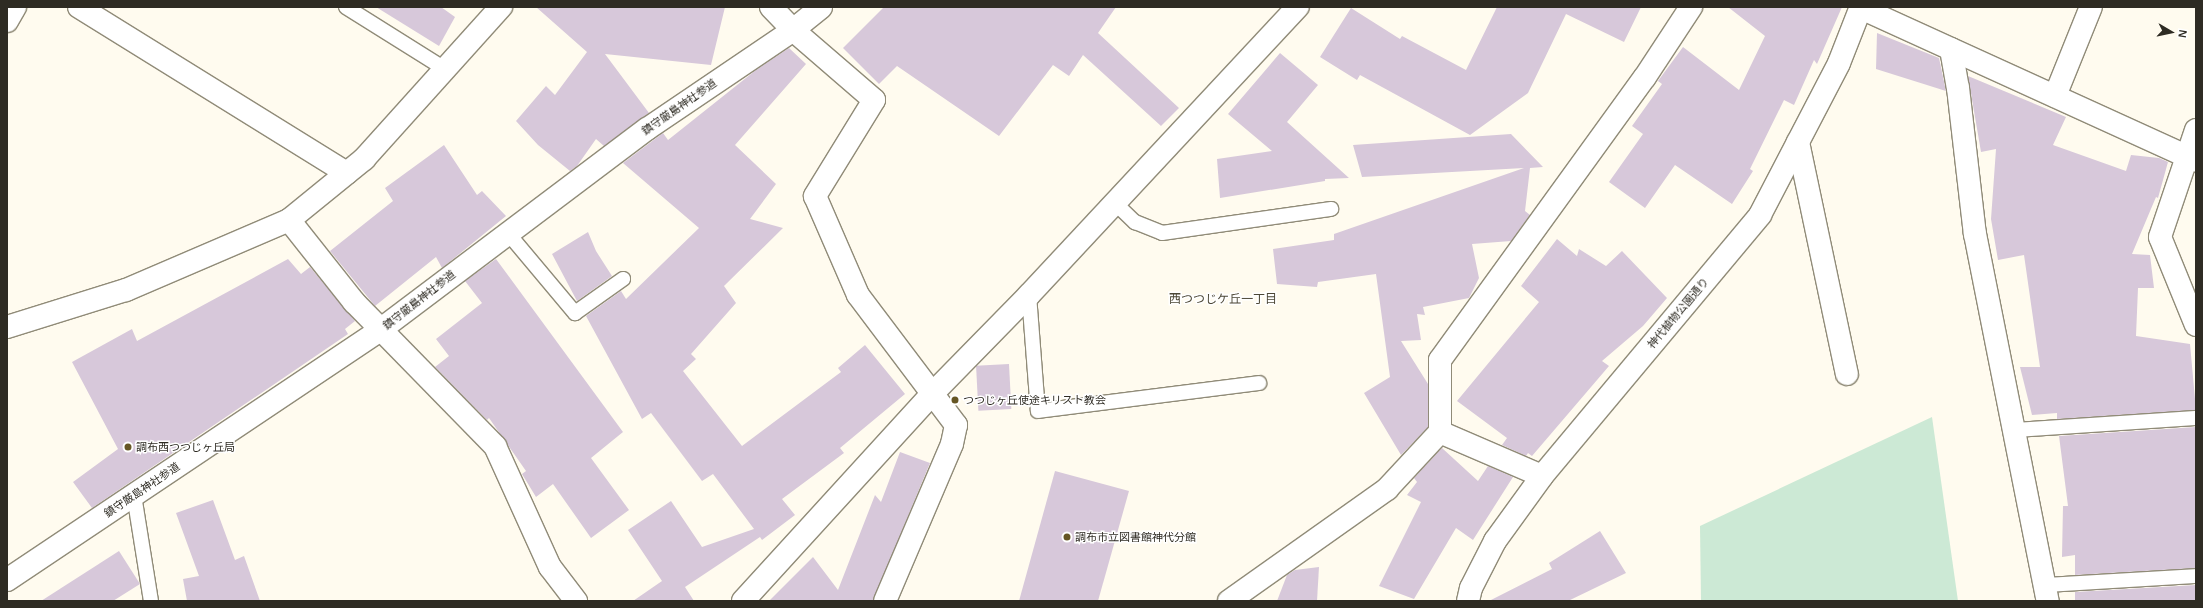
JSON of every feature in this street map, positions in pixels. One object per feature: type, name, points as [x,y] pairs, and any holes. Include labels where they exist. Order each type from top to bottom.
[{"type":"street","points":[[7,21],[15,7]]},
{"type":"street","points":[[79,7],[347,173]]},
{"type":"street","points":[[7,327],[126,290],[289,220],[364,159],[501,7]]},
{"type":"street","points":[[771,7],[794,30],[874,100],[815,196],[858,295],[956,425],[952,444],[885,601]]},
{"type":"street","name":"鎮守厳島神社参道","points":[[7,580],[380,330],[507,232],[647,129],[794,30],[821,7]]},
{"type":"street","points":[[743,601],[933,393],[1029,295],[1298,7]]},
{"type":"street","points":[[1229,601],[1387,489],[1440,432],[1440,360],[1640,83],[1691,7]]},
{"type":"street","points":[[2055,96],[2091,7]]},
{"type":"street","points":[[1861,8],[2191,159]]},
{"type":"street","name":"神代植物公園通り","points":[[1468,601],[1471,588],[1495,541],[1542,476],[1760,215],[1839,63],[1861,8]]},
{"type":"street","points":[[1951,50],[1958,88],[1975,234],[2047,593]]},
{"type":"street","points":[[2196,130],[2191,159],[2160,237],[2196,326]]},
{"type":"street","points":[[1798,142],[1847,374]]},
{"type":"street","points":[[289,220],[354,302],[495,446],[550,566],[576,601]]},
{"type":"street","points":[[1440,432],[1542,476]]},
{"type":"lane","points":[[346,7],[445,69]]},
{"type":"lane","points":[[1114,203],[1135,222],[1162,233],[1331,209]]},
{"type":"lane","points":[[507,232],[575,313],[623,279]]},
{"type":"lane","points":[[1029,295],[1038,411],[1259,382]]},
{"type":"lane","points":[[2015,430],[2196,418]]},
{"type":"lane","points":[[134,495],[152,601]]},
{"type":"lane","points":[[2047,593],[2196,576]]},
{"type":"green space","points":[[1932,417],[1958,601],[1701,601],[1700,526]]},
{"type":"building","points":[[376,7],[441,7],[455,17],[439,46]]},
{"type":"building","points":[[536,7],[725,7],[711,65],[605,54],[649,113],[604,146],[596,139],[577,166],[570,171],[538,145],[516,121],[546,86],[555,95],[587,52]]},
{"type":"building","points":[[884,7],[1116,7],[1098,33],[1179,108],[1161,126],[1083,55],[1069,76],[1053,65],[999,136],[897,66],[879,84],[843,48]]},
{"type":"building","points":[[1497,7],[1641,7],[1624,42],[1566,14],[1528,93],[1470,135],[1360,75],[1357,80],[1320,57],[1351,8],[1400,39],[1402,36],[1466,70]]},
{"type":"building","points":[[1728,7],[1842,7],[1817,64],[1814,60],[1794,105],[1784,100],[1750,169],[1753,171],[1732,204],[1675,165],[1645,208],[1609,182],[1643,134],[1632,126],[1662,84],[1658,81],[1683,47],[1739,90],[1765,36]]},
{"type":"building","points":[[1877,33],[1939,58],[1946,91],[1876,69]]},
{"type":"building","points":[[789,48],[806,64],[735,145],[776,184],[750,219],[783,228],[724,286],[736,303],[691,354],[696,359],[683,371],[742,446],[841,372],[838,368],[865,345],[905,394],[840,448],[844,453],[782,499],[795,515],[762,540],[760,537],[685,587],[694,601],[633,601],[662,581],[628,530],[671,501],[702,547],[754,529],[713,474],[702,481],[651,413],[642,419],[586,316],[621,291],[626,299],[699,228],[623,163],[663,133],[668,140],[756,70]]},
{"type":"building","points":[[1280,53],[1318,85],[1287,122],[1349,178],[1325,179],[1325,181],[1220,198],[1217,159],[1272,151],[1228,114]]},
{"type":"building","points":[[1968,76],[2066,117],[2053,145],[2126,171],[2131,155],[2159,158],[2168,162],[2158,198],[2156,197],[2132,254],[2150,255],[2154,288],[2138,288],[2136,336],[2190,344],[2196,410],[2057,419],[2057,413],[2032,415],[2020,367],[2040,367],[2024,255],[1998,260],[1991,219],[1996,149],[1981,152]]},
{"type":"building","points":[[1511,134],[1543,167],[1530,168],[1525,211],[1530,215],[1511,241],[1472,244],[1479,278],[1469,298],[1423,307],[1425,315],[1417,314],[1421,340],[1401,341],[1428,384],[1428,427],[1401,455],[1364,393],[1390,377],[1376,274],[1318,282],[1317,287],[1277,284],[1273,249],[1334,240],[1334,234],[1524,168],[1362,177],[1353,145]]},
{"type":"building","points":[[444,145],[477,195],[482,191],[506,216],[442,268],[436,257],[375,306],[330,251],[393,201],[385,188]]},
{"type":"building","points":[[588,232],[596,251],[612,276],[577,301],[552,254]]},
{"type":"building","points":[[1557,239],[1577,256],[1579,249],[1606,266],[1622,251],[1667,298],[1643,326],[1602,361],[1609,366],[1532,456],[1528,453],[1526,456],[1502,445],[1507,438],[1457,401],[1539,302],[1521,286]]},
{"type":"building","points":[[288,259],[301,274],[310,267],[355,321],[345,329],[348,334],[92,508],[73,482],[118,449],[72,362],[132,329],[137,341]]},
{"type":"building","points":[[496,259],[623,432],[591,458],[629,510],[591,538],[553,484],[536,497],[522,474],[526,471],[489,418],[487,420],[435,367],[449,356],[436,339],[482,303],[465,281]]},
{"type":"building","points":[[1009,364],[1011,409],[978,411],[976,366]]},
{"type":"building","points":[[2196,427],[2196,568],[2075,575],[2075,555],[2062,557],[2063,506],[2068,506],[2059,436]]},
{"type":"building","points":[[1442,448],[1478,481],[1488,466],[1513,477],[1473,540],[1456,528],[1414,599],[1379,586],[1421,502],[1407,495],[1417,482],[1414,478]]},
{"type":"building","points":[[900,452],[930,463],[873,601],[769,601],[813,557],[838,590],[875,495],[881,502]]},
{"type":"building","points":[[1055,471],[1129,491],[1098,601],[1019,601]]},
{"type":"building","points":[[213,500],[235,560],[244,556],[260,601],[187,601],[183,579],[199,576],[176,513]]},
{"type":"building","points":[[1600,531],[1626,573],[1568,601],[1489,601],[1552,569],[1549,563]]},
{"type":"building","points":[[119,551],[140,584],[113,601],[41,601]]},
{"type":"building","points":[[1319,567],[1317,601],[1277,601],[1287,575],[1295,570]]},
{"type":"building","points":[[2196,585],[2196,601],[2075,601],[2075,592]]},
{"type":"place","name":"つつじヶ丘使途キリスト教会","points":[[955,400]]},
{"type":"place","name":"調布西つつじヶ丘局","points":[[128,447]]},
{"type":"place","name":"調布市立図書館神代分館","points":[[1067,537]]},
{"type":"district","name":"西つつじケ丘一丁目","points":[[1223,300]]}]
